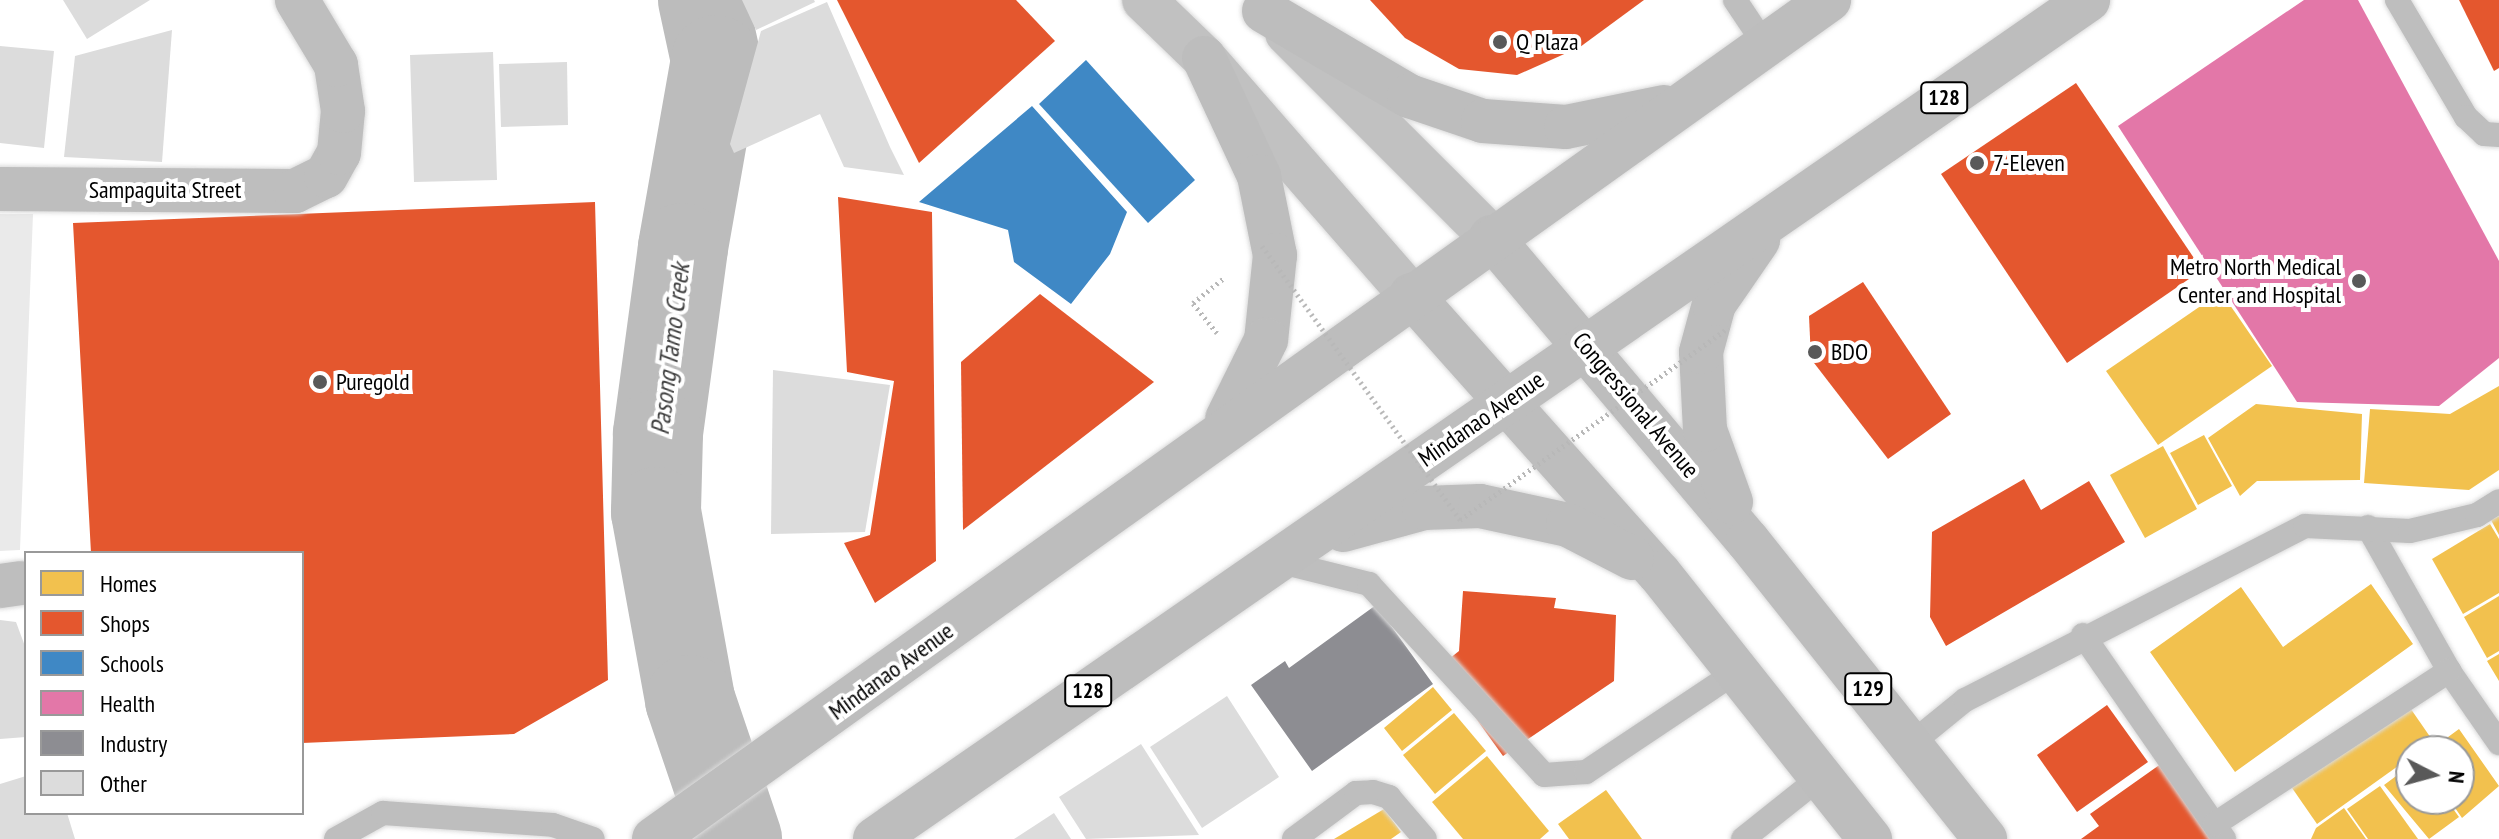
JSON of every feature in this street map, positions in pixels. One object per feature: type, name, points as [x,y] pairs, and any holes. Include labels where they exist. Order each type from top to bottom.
[{"type":"main road","points":[[1144,0],[1204,58],[1659,573],[1733,674],[1822,776],[1870,839]]},
{"type":"main road","name":"Mindanao Avenue","points":[[663,833],[834,713],[1220,430],[1491,237],[1693,99],[1829,0]]},
{"type":"main road","name":"Mindanao Avenue","points":[[877,838],[1800,196],[2088,0]]},
{"type":"main road","points":[[1259,5],[1409,96],[1483,121],[1566,127],[1693,99]]},
{"type":"main road","name":"Congressional Avenue","points":[[1259,5],[1491,237],[1586,345],[1912,743],[1985,839]]},
{"type":"main road","points":[[1204,58],[1259,176],[1275,255],[1266,340],[1220,430]]},
{"type":"main road","points":[[1748,541],[1705,430],[1701,352],[1729,277],[1800,196]]},
{"type":"main road","points":[[1288,554],[1399,513],[1480,506],[1568,525],[1659,573]]},
{"type":"street","name":"Sampaguita Street","points":[[0,189],[295,191],[326,176],[339,153],[343,111],[336,65],[297,0]]},
{"type":"lane","points":[[1735,0],[1765,45]]},
{"type":"lane","points":[[2397,0],[2466,117],[2484,134],[2499,135]]},
{"type":"lane","points":[[1912,743],[1965,700],[2083,635],[2305,526],[2446,525],[2499,501]]},
{"type":"lane","points":[[2368,527],[2449,671],[2499,743]]},
{"type":"lane","points":[[1288,554],[1369,584],[1544,775],[1586,772],[1733,674]]},
{"type":"lane","points":[[2083,635],[2220,832],[2449,671]]},
{"type":"lane","points":[[1743,839],[1822,776]]},
{"type":"lane","points":[[1294,839],[1356,793],[1373,792],[1389,797],[1425,839]]},
{"type":"lane","points":[[336,839],[383,813],[553,825],[593,839]]},
{"type":"path","points":[[1262,246],[1460,520],[1728,328]]},
{"type":"shaded area","points":[[0,214],[33,214],[20,550],[0,551]]},
{"type":"building: Homes","points":[[2221,292],[2272,366],[2158,445],[2106,371]]},
{"type":"building: Homes","points":[[2499,386],[2499,470],[2469,490],[2364,483],[2370,409],[2450,414]]},
{"type":"building: Homes","points":[[2256,404],[2362,414],[2360,480],[2257,481],[2240,496],[2208,438]]},
{"type":"building: Homes","points":[[2204,435],[2232,486],[2198,505],[2170,453]]},
{"type":"building: Homes","points":[[2163,446],[2197,509],[2145,538],[2110,475]]},
{"type":"building: Homes","points":[[2499,516],[2499,535],[2491,520]]},
{"type":"building: Homes","points":[[2490,524],[2499,539],[2499,593],[2463,614],[2432,559]]},
{"type":"building: Homes","points":[[2371,584],[2413,644],[2235,772],[2150,652],[2241,587],[2283,647]]},
{"type":"building: Homes","points":[[2499,596],[2499,651],[2487,658],[2464,617]]},
{"type":"building: Homes","points":[[2499,654],[2499,681],[2487,661]]},
{"type":"building: Homes","points":[[1433,687],[1452,710],[1402,751],[1384,728]]},
{"type":"building: Homes","points":[[2406,702],[2429,735],[2395,735],[2395,768],[2317,824],[2290,785]]},
{"type":"building: Homes","points":[[1454,713],[1486,751],[1435,794],[1403,755]]},
{"type":"building: Homes","points":[[2475,752],[2499,786],[2475,807]]},
{"type":"building: Homes","points":[[1487,756],[1549,831],[1540,839],[1463,839],[1432,802]]},
{"type":"building: Homes","points":[[2395,777],[2395,798],[2384,785]]},
{"type":"building: Homes","points":[[2380,786],[2395,807],[2395,815],[2401,815],[2418,839],[2368,839],[2347,809]]},
{"type":"building: Homes","points":[[1606,790],[1642,839],[1569,839],[1558,824]]},
{"type":"building: Homes","points":[[2344,808],[2366,839],[2311,839],[2316,828]]},
{"type":"building: Homes","points":[[1384,809],[1401,832],[1391,839],[1334,839]]},
{"type":"building: Homes","points":[[2409,815],[2458,815],[2459,817],[2429,839]]},
{"type":"building: Shops","points":[[837,0],[1016,0],[1055,41],[919,163]]},
{"type":"building: Shops","name":"Q Plaza","points":[[1370,0],[1644,0],[1580,47],[1517,75],[1459,69],[1405,38]]},
{"type":"building: Shops","points":[[2459,0],[2499,0],[2499,68],[2494,71]]},
{"type":"building: Shops","points":[[2076,83],[2202,270],[2067,363],[1941,174]]},
{"type":"building: Shops","points":[[838,197],[932,212],[936,561],[875,603],[844,543],[870,535],[894,381],[847,372]]},
{"type":"building: Shops","name":"Puregold","points":[[595,202],[608,680],[514,734],[304,743],[304,551],[91,551],[73,223]]},
{"type":"building: Shops","points":[[1863,282],[1951,414],[1888,459],[1811,359],[1809,316]]},
{"type":"building: Shops","points":[[1040,294],[1154,382],[963,530],[961,362]]},
{"type":"building: Shops","points":[[2024,479],[2041,510],[2089,481],[2125,542],[1946,646],[1930,617],[1932,532]]},
{"type":"building: Shops","points":[[1463,591],[1556,598],[1554,608],[1616,615],[1614,681],[1503,756],[1439,667],[1459,651]]},
{"type":"building: Shops","points":[[2107,705],[2148,762],[2077,812],[2037,755]]},
{"type":"building: Shops","points":[[2165,761],[2219,839],[2081,839],[2099,826],[2090,814]]},
{"type":"building: Schools","points":[[1086,60],[1195,180],[1148,223],[1039,104]]},
{"type":"building: Schools","points":[[1032,106],[1127,212],[1110,254],[1071,304],[1014,262],[1008,230],[919,202]]},
{"type":"building: Health","name":"Metro North Medical Center and Hospital","points":[[2304,0],[2358,0],[2499,261],[2499,358],[2439,406],[2297,402],[2118,126]]},
{"type":"building: Industry","points":[[1376,605],[1433,684],[1312,771],[1251,685],[1285,661],[1289,668]]},
{"type":"building: Other","points":[[63,0],[150,0],[87,39]]},
{"type":"building: Other","points":[[742,0],[814,0],[815,2],[756,30]]},
{"type":"building: Other","points":[[827,2],[904,175],[844,167],[820,114],[734,153],[730,144],[761,31]]},
{"type":"building: Other","points":[[172,30],[162,162],[64,157],[75,56]]},
{"type":"building: Other","points":[[0,46],[54,51],[44,148],[0,143]]},
{"type":"building: Other","points":[[493,52],[497,180],[414,182],[410,55]]},
{"type":"building: Other","points":[[567,62],[568,125],[501,127],[499,64]]},
{"type":"building: Other","points":[[773,370],[890,385],[865,532],[771,534]]},
{"type":"building: Other","points":[[0,620],[16,622],[24,644],[24,737],[0,739]]},
{"type":"building: Other","points":[[1227,696],[1279,777],[1202,828],[1150,747]]},
{"type":"building: Other","points":[[1141,744],[1199,835],[1086,839],[1059,797]]},
{"type":"building: Other","points":[[24,777],[24,815],[68,815],[75,839],[0,839],[0,784]]},
{"type":"building: Other","points":[[1054,813],[1071,839],[1014,839]]},
{"type":"waterway","name":"Pasong Tamo Creek","points":[[703,0],[716,60],[683,248],[658,434],[656,512],[690,700],[737,839]]},
{"type":"place","name":"Q Plaza","points":[[1500,42]]},
{"type":"place","name":"7-Eleven","points":[[1977,163]]},
{"type":"place","name":"Metro North Medical Center and Hospital","points":[[2359,281]]},
{"type":"place","name":"BDO","points":[[1815,352]]},
{"type":"place","name":"Puregold","points":[[320,382]]}]
